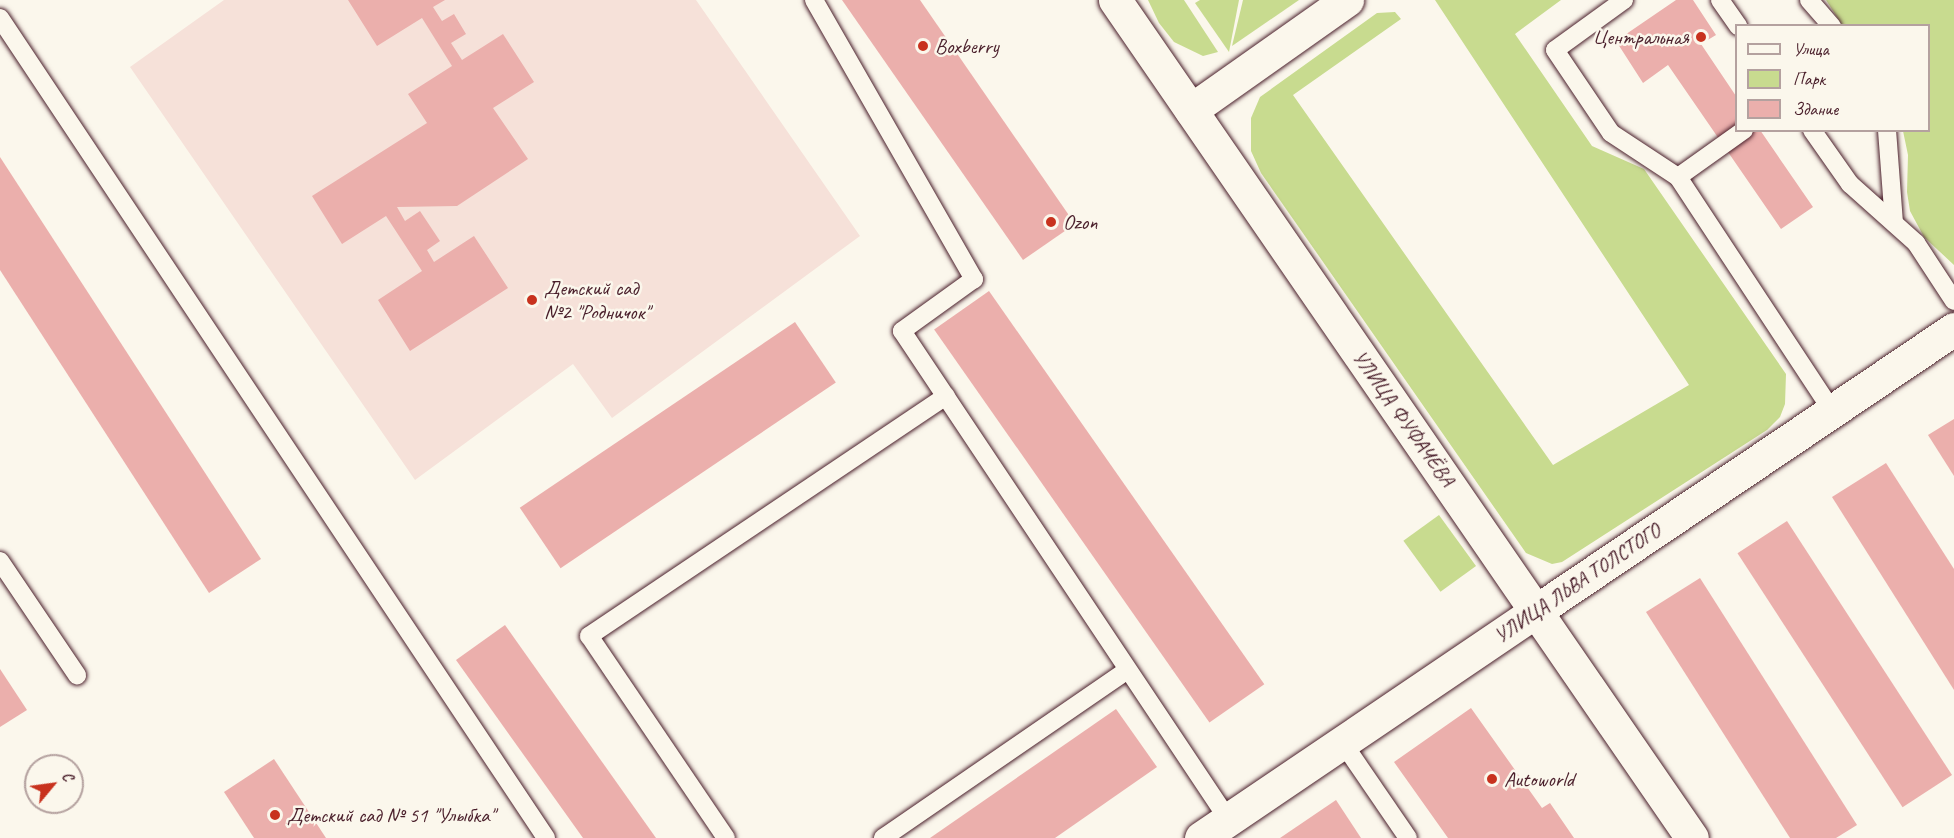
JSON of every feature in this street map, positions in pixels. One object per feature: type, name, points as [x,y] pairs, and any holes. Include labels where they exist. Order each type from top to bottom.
[{"type":"street","name":"УЛИЦА ФУФАЧЁВА","points":[[1114,0],[1692,838]]},
{"type":"street","points":[[1191,110],[1347,0]]},
{"type":"street","name":"УЛИЦА ЛЬВА ТОЛСТОГО","points":[[1201,838],[1954,330]]},
{"type":"lane","points":[[814,0],[974,279],[902,331],[1126,671],[1228,819]]},
{"type":"lane","points":[[1624,0],[1555,50],[1611,133],[1678,177],[1833,412]]},
{"type":"lane","points":[[1720,0],[1737,24]]},
{"type":"lane","points":[[1809,0],[1830,24]]},
{"type":"lane","points":[[0,18],[546,838]]},
{"type":"lane","points":[[1678,177],[1741,132]]},
{"type":"lane","points":[[1813,132],[1850,184],[1916,243],[1954,301]]},
{"type":"lane","points":[[1887,132],[1894,223]]},
{"type":"lane","points":[[726,838],[589,636],[946,396]]},
{"type":"lane","points":[[0,561],[77,675]]},
{"type":"lane","points":[[883,838],[1126,671]]},
{"type":"lane","points":[[1343,743],[1408,838]]},
{"type":"shaded area","name":"Детский сад №2 \"Родничок\"","points":[[224,0],[696,0],[860,236],[612,418],[573,364],[415,480],[130,67]]},
{"type":"green space","points":[[1148,0],[1184,0],[1218,52],[1203,56],[1174,42],[1159,23]]},
{"type":"green space","points":[[1200,0],[1239,0],[1229,52],[1195,3]]},
{"type":"green space","points":[[1243,0],[1299,0],[1232,46]]},
{"type":"green space","points":[[1435,0],[1561,0],[1515,34],[1592,146],[1644,169],[1786,374],[1785,404],[1780,417],[1767,430],[1562,562],[1552,564],[1526,553],[1261,173],[1251,151],[1251,118],[1260,97],[1377,13],[1395,12],[1401,19],[1293,95],[1553,465],[1689,385]]},
{"type":"green space","points":[[1826,0],[1954,0],[1954,265],[1924,237],[1910,211],[1907,192],[1908,155],[1903,132],[1930,132],[1930,24],[1841,24]]},
{"type":"green space","points":[[1439,515],[1476,566],[1440,592],[1403,541]]},
{"type":"building","points":[[348,0],[445,0],[433,7],[442,21],[454,14],[466,34],[451,43],[462,60],[503,34],[534,82],[493,108],[528,159],[457,206],[397,207],[405,221],[420,211],[440,241],[427,250],[434,262],[474,236],[508,288],[410,351],[378,300],[422,271],[386,216],[342,244],[312,196],[427,123],[408,94],[452,66],[422,18],[377,46]]},
{"type":"building","points":[[842,0],[920,0],[1075,224],[1023,260]]},
{"type":"building","points":[[1676,0],[1693,0],[1716,35],[1701,44],[1735,95],[1735,132],[1761,132],[1813,207],[1781,229],[1668,65],[1643,83],[1616,41]]},
{"type":"building","points":[[0,157],[261,559],[209,593],[0,270]]},
{"type":"building","points":[[989,291],[1264,684],[1209,723],[934,329]]},
{"type":"building","points":[[795,322],[836,383],[561,568],[520,508]]},
{"type":"building","points":[[1954,419],[1954,476],[1928,435]]},
{"type":"building","points":[[1886,463],[1954,569],[1954,690],[1832,497]]},
{"type":"building","points":[[1787,521],[1952,775],[1903,807],[1738,553]]},
{"type":"building","points":[[1700,578],[1857,825],[1836,838],[1790,838],[1646,612]]},
{"type":"building","points":[[505,625],[656,838],[583,838],[456,660]]},
{"type":"building","points":[[0,669],[27,710],[0,727]]},
{"type":"building","points":[[1471,708],[1542,808],[1550,803],[1574,838],[1448,838],[1394,762]]},
{"type":"building","points":[[1116,709],[1157,767],[1055,838],[930,838]]},
{"type":"building","name":"Детский сад № 51 \"Улыбка\"","points":[[274,759],[326,838],[254,838],[224,792]]},
{"type":"building","points":[[1336,800],[1361,838],[1280,838]]},
{"type":"place","name":"Центральная","points":[[1701,37]]},
{"type":"place","name":"Boxberry","points":[[923,46]]},
{"type":"place","name":"Ozon","points":[[1051,222]]},
{"type":"place","name":"Детский сад №2 \"Родничок\"","points":[[532,300]]},
{"type":"place","name":"Autoworld","points":[[1492,779]]},
{"type":"place","name":"Детский сад № 51 \"Улыбка\"","points":[[275,815]]}]
